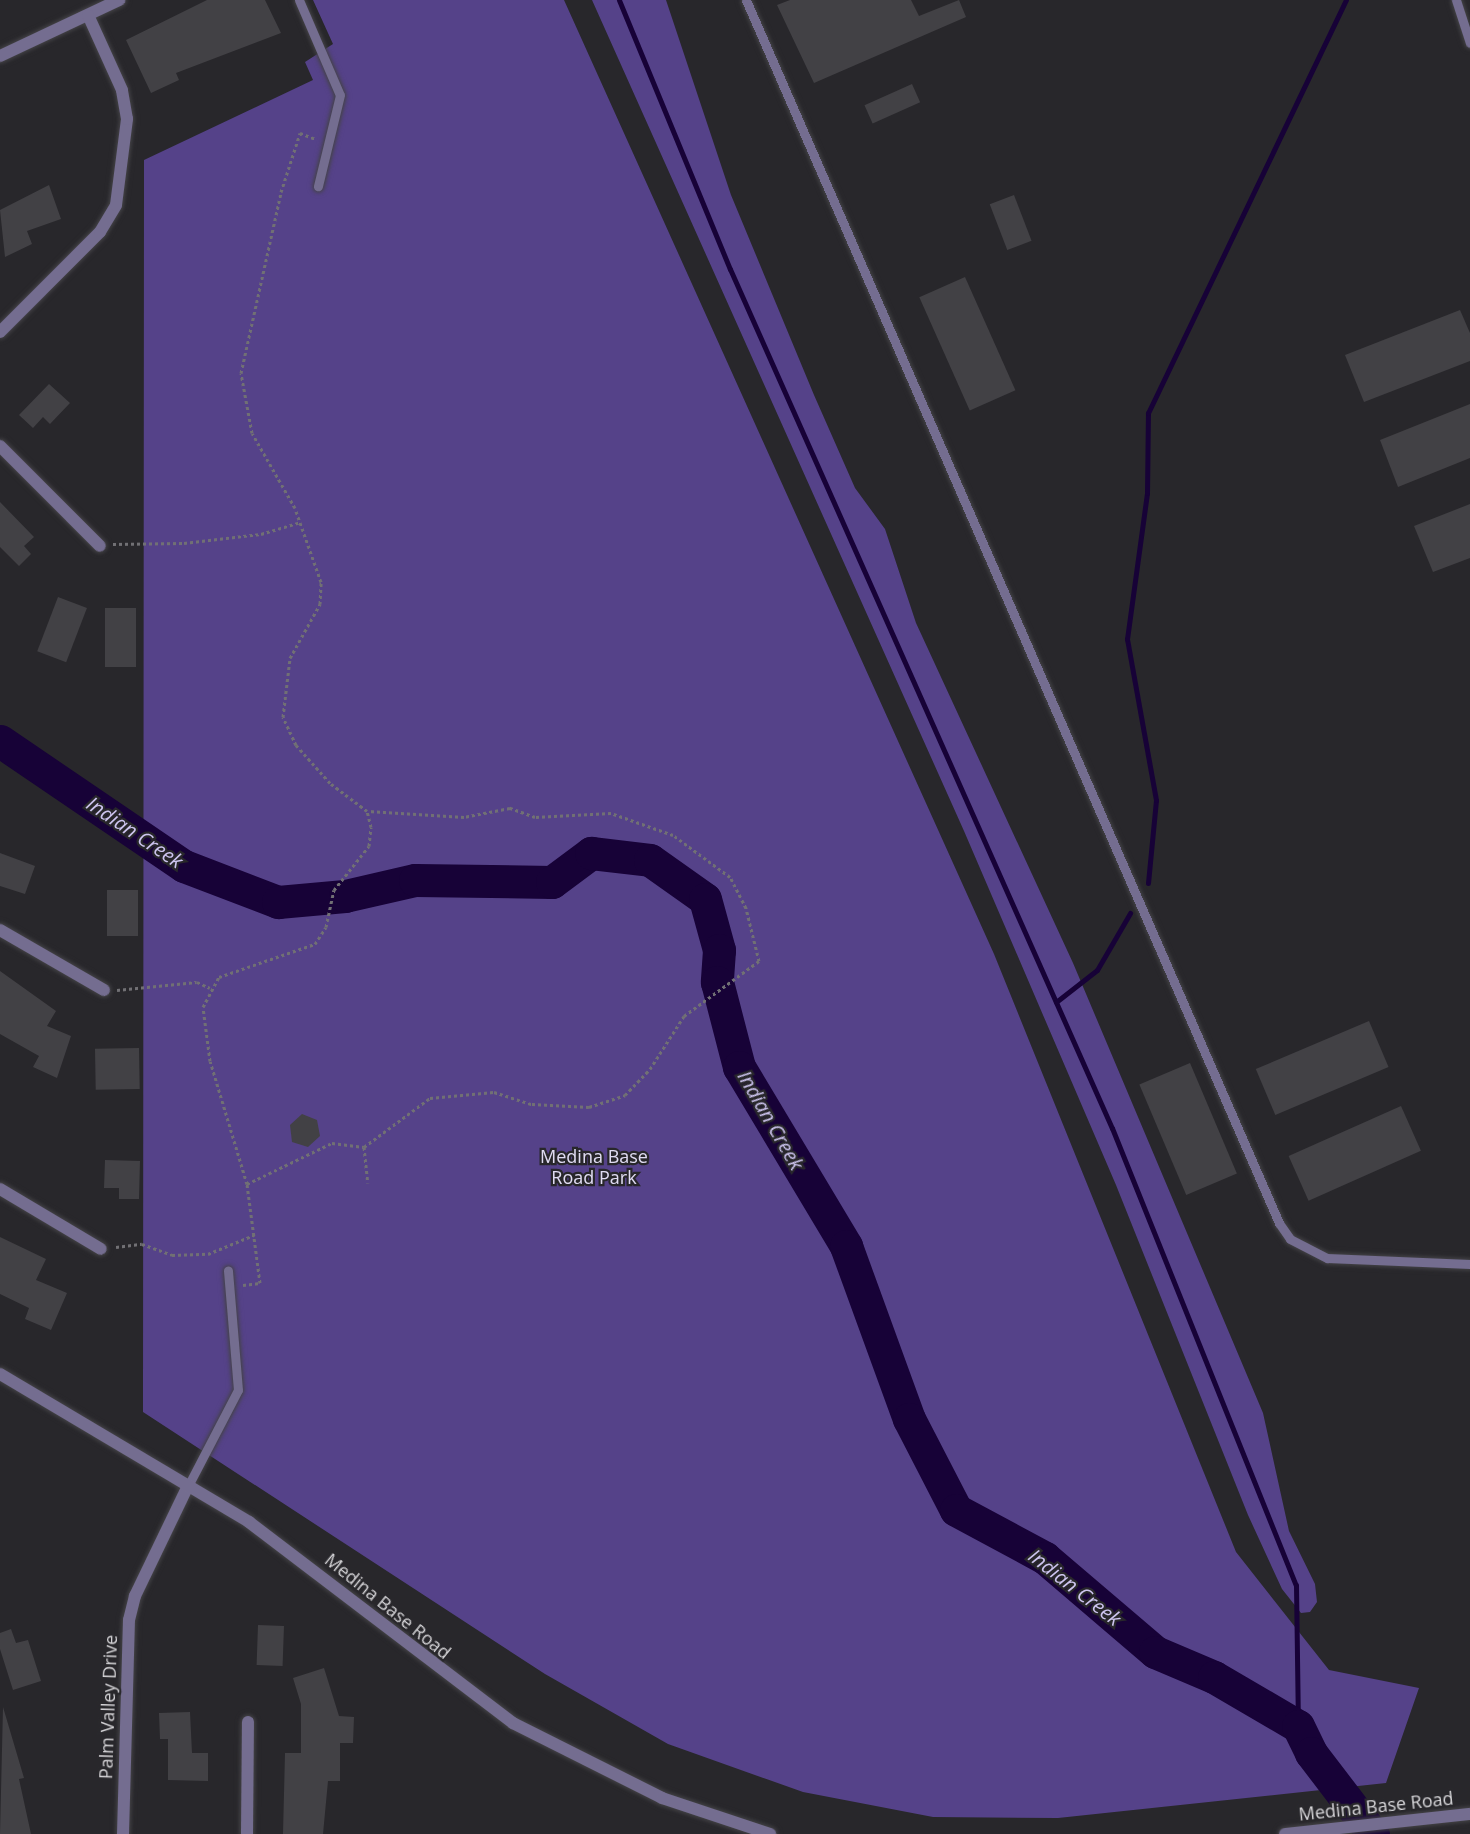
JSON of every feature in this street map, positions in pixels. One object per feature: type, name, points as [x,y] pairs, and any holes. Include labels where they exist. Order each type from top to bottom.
[{"type":"street","points":[[0,56],[119,0]]},
{"type":"street","points":[[0,332],[100,232],[116,205],[127,119],[122,90],[88,15]]},
{"type":"street","points":[[0,446],[100,546]]},
{"type":"street","points":[[0,930],[104,990]]},
{"type":"street","points":[[0,1189],[101,1249]]},
{"type":"street","name":"Medina Base Road","points":[[0,1374],[188,1486],[294,1554],[513,1723],[662,1798],[770,1834]]},
{"type":"street","name":"Palm Valley Drive","points":[[123,1834],[129,1620],[135,1596],[188,1486]]},
{"type":"street","points":[[247,1834],[248,1722]]},
{"type":"street","name":"Medina Base Road","points":[[1285,1834],[1402,1819],[1470,1814]]},
{"type":"lane","points":[[299,0],[340,95],[331,146],[318,186]]},
{"type":"lane","points":[[746,0],[1279,1223],[1290,1239],[1327,1258],[1470,1264]]},
{"type":"lane","points":[[1456,0],[1470,43]]},
{"type":"lane","points":[[188,1486],[238,1390],[228,1270]]},
{"type":"path","points":[[331,146],[300,133],[249,320],[241,373],[252,433],[301,522],[321,582],[320,604],[290,658],[283,717],[296,745],[330,783],[367,811],[464,817],[510,808],[535,817],[611,813],[673,835],[730,878],[746,908],[762,953],[759,961],[684,1016],[650,1069],[625,1095],[589,1107],[532,1104],[494,1092],[430,1098],[364,1148]]},
{"type":"path","points":[[100,546],[135,541],[184,543],[261,534],[301,522]]},
{"type":"path","points":[[230,1286],[260,1283],[247,1184],[210,1061],[203,1007],[210,987],[219,977],[315,944],[326,927],[334,890],[369,846],[367,811]]},
{"type":"path","points":[[104,990],[197,982],[210,987]]},
{"type":"path","points":[[247,1184],[332,1143],[344,1140],[364,1148]]},
{"type":"path","points":[[364,1148],[368,1183]]},
{"type":"path","points":[[101,1249],[142,1244],[172,1255],[208,1254],[254,1235]]},
{"type":"green space","name":"Medina Base Road Park","points":[[313,0],[564,0],[994,954],[1236,1552],[1329,1670],[1419,1688],[1386,1783],[1058,1818],[933,1817],[803,1792],[668,1744],[545,1674],[143,1412],[144,160],[313,80],[305,62],[333,44]]},
{"type":"green space","points":[[592,0],[666,0],[731,195],[814,395],[855,488],[885,529],[916,623],[1073,963],[1263,1413],[1289,1531],[1315,1584],[1317,1602],[1310,1612],[1301,1613],[1282,1589],[1248,1515],[1116,1185],[964,831]]},
{"type":"building","points":[[207,0],[265,0],[281,33],[176,73],[179,80],[151,93],[126,40]]},
{"type":"building","points":[[790,0],[911,0],[919,16],[959,0],[966,17],[814,83],[777,5]]},
{"type":"building","points":[[912,84],[920,102],[873,123],[864,105]]},
{"type":"building","points":[[49,185],[61,219],[27,231],[32,244],[5,257],[0,210]]},
{"type":"building","points":[[1014,195],[1032,241],[1007,250],[990,204]]},
{"type":"building","points":[[965,277],[1015,390],[970,411],[919,297]]},
{"type":"building","points":[[1460,310],[1470,333],[1470,361],[1364,402],[1345,355]]},
{"type":"building","points":[[49,384],[70,403],[50,424],[43,417],[33,428],[19,415]]},
{"type":"building","points":[[1470,404],[1470,458],[1398,487],[1380,440]]},
{"type":"building","points":[[0,502],[34,537],[24,546],[31,554],[19,566],[0,547]]},
{"type":"building","points":[[1470,504],[1470,558],[1433,572],[1414,526]]},
{"type":"building","points":[[58,597],[87,608],[66,662],[37,651]]},
{"type":"building","points":[[105,608],[136,608],[136,667],[105,667]]},
{"type":"building","points":[[0,853],[35,866],[25,894],[0,886]]},
{"type":"building","points":[[107,890],[138,890],[138,936],[107,936]]},
{"type":"building","points":[[0,971],[56,1011],[47,1026],[71,1036],[57,1078],[33,1067],[39,1056],[0,1034]]},
{"type":"building","points":[[1369,1021],[1389,1067],[1275,1115],[1256,1069]]},
{"type":"building","points":[[139,1048],[140,1089],[96,1090],[95,1049]]},
{"type":"building","points":[[1190,1063],[1237,1173],[1186,1195],[1139,1084]]},
{"type":"building","points":[[1401,1106],[1421,1151],[1309,1201],[1289,1156]]},
{"type":"building","points":[[302,1114],[317,1120],[320,1136],[308,1147],[292,1142],[290,1125]]},
{"type":"building","points":[[105,1160],[140,1161],[139,1199],[119,1199],[119,1188],[104,1188]]},
{"type":"building","points":[[0,1237],[46,1259],[36,1280],[67,1293],[51,1330],[25,1319],[29,1308],[0,1294]]},
{"type":"building","points":[[258,1625],[284,1626],[283,1666],[257,1665]]},
{"type":"building","points":[[11,1629],[16,1643],[28,1640],[41,1681],[13,1690],[0,1649],[0,1633]]},
{"type":"building","points":[[324,1668],[339,1716],[354,1717],[353,1743],[340,1743],[340,1781],[328,1781],[323,1834],[283,1834],[285,1753],[301,1753],[301,1704],[293,1678]]},
{"type":"building","points":[[3,1707],[24,1778],[19,1779],[31,1834],[0,1834]]},
{"type":"building","points":[[190,1712],[192,1753],[208,1753],[208,1781],[168,1780],[168,1739],[160,1739],[159,1713]]},
{"type":"waterway","points":[[619,0],[730,269],[1112,1128],[1296,1585],[1298,1726]]},
{"type":"waterway","points":[[1148,883],[1156,800],[1127,639],[1147,493],[1148,413],[1346,0]]},
{"type":"waterway","name":"Indian Creek","points":[[0,741],[184,866],[278,902],[345,896],[415,880],[552,882],[591,853],[650,860],[705,899],[719,950],[717,982],[739,1067],[846,1246],[909,1419],[956,1510],[1045,1558],[1155,1652],[1214,1677],[1298,1726],[1311,1753],[1373,1834]]},
{"type":"waterway","points":[[1056,1002],[1097,970],[1130,913]]}]
